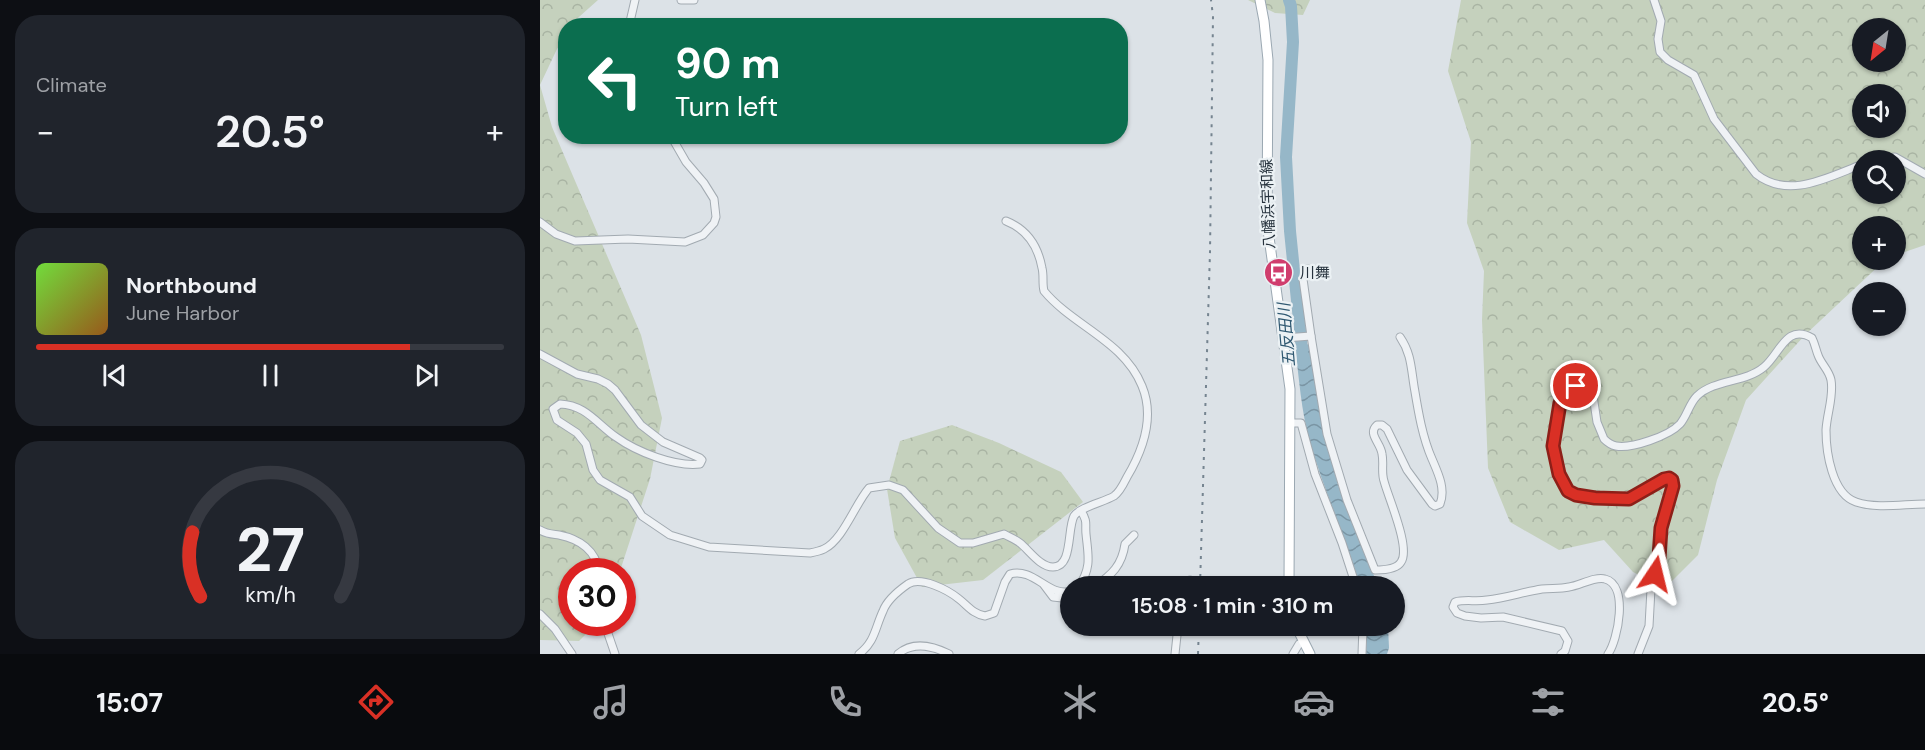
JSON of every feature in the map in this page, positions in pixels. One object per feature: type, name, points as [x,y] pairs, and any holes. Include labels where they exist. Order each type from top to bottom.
[{"type":"main road","name":"八幡浜宇和線","points":[[1260,0],[1268,60],[1267,223],[1274,284],[1287,338],[1290,389],[1289,576]]},
{"type":"main road","points":[[1301,636],[1310,654]]},
{"type":"street","points":[[631,18],[635,0]]},
{"type":"street","points":[[681,0],[694,0]]},
{"type":"street","points":[[1654,0],[1661,21],[1658,39],[1660,52],[1668,60],[1694,75],[1714,119],[1763,180],[1774,185],[1793,187],[1852,168]]},
{"type":"street","points":[[540,222],[556,234],[575,241],[628,239],[685,242],[703,235],[714,223],[716,217],[714,199],[676,144]]},
{"type":"street","points":[[1906,164],[1925,174]]},
{"type":"street","points":[[540,354],[577,374],[608,384],[641,425],[663,442],[702,460],[700,464],[694,465],[677,463],[650,455],[615,437],[591,415],[580,409],[560,404],[552,409],[557,420],[577,433],[586,444],[593,470],[600,480],[630,496],[642,516],[651,524],[687,542],[709,547],[810,554],[825,549],[831,543],[844,528],[869,488],[889,485],[903,490],[938,528],[953,539],[966,544],[1004,534],[1020,543],[1045,565],[1054,567],[1066,559],[1072,522],[1076,513],[1115,496],[1128,476],[1143,444],[1147,429],[1146,399],[1136,373],[1113,347],[1044,291],[1042,268],[1034,244],[1026,233],[1006,221]]},
{"type":"street","points":[[1308,269],[1303,279],[1310,336],[1327,434],[1347,500],[1375,570],[1397,566],[1401,563],[1403,556],[1399,523],[1383,480],[1383,455],[1372,434],[1373,428],[1382,425],[1387,429],[1407,470],[1432,504],[1435,506],[1440,504],[1442,498],[1439,476],[1420,422],[1408,349],[1400,337]]},
{"type":"street","points":[[1638,654],[1649,627],[1651,589],[1659,558],[1661,528],[1673,486],[1672,480],[1664,479],[1629,499],[1595,498],[1576,495],[1568,491],[1559,474],[1553,446],[1560,403],[1571,394],[1576,386],[1587,385],[1592,389],[1597,422],[1604,439],[1616,446],[1642,443],[1680,424],[1692,402],[1702,393],[1724,383],[1754,374],[1770,362],[1786,339],[1794,335],[1806,334],[1812,338],[1818,356],[1831,380],[1826,432],[1833,471],[1842,491],[1849,498],[1858,502],[1885,505],[1925,504]]},
{"type":"street","points":[[1287,338],[1310,336]]},
{"type":"street","points":[[1291,423],[1301,423],[1315,474],[1353,576]]},
{"type":"street","points":[[1082,511],[1086,520],[1085,534],[1089,553],[1084,576]]},
{"type":"street","points":[[540,531],[584,545],[595,558]]},
{"type":"street","points":[[1110,576],[1114,573],[1123,555],[1125,544],[1134,535]]},
{"type":"street","points":[[859,654],[870,644],[887,604],[902,588],[912,582],[921,582],[944,590],[958,598],[972,611],[985,616],[994,613],[1010,574],[1018,572],[1028,574],[1060,591]]},
{"type":"street","points":[[1561,654],[1565,651],[1568,641],[1562,631],[1503,617],[1464,616],[1453,608],[1455,602],[1496,599],[1541,590],[1567,588],[1601,578],[1608,579],[1614,586],[1618,598],[1619,614],[1615,642],[1608,654]]},
{"type":"street","points":[[1040,581],[1053,597],[1060,598]]},
{"type":"street","points":[[540,614],[555,629],[572,654]]},
{"type":"street","points":[[609,636],[615,654]]},
{"type":"street","points":[[1175,654],[1177,636]]},
{"type":"street","points":[[1362,654],[1363,636]]},
{"type":"street","points":[[1293,654],[1299,644],[1304,642]]},
{"type":"street","points":[[898,654],[908,647],[917,646],[937,648],[949,654]]},
{"type":"green space","points":[[540,0],[598,0],[578,18],[558,18],[558,47],[540,85]]},
{"type":"green space","points":[[1248,0],[1310,0],[1303,15],[1275,13]]},
{"type":"green space","points":[[1461,0],[1925,0],[1925,245],[1906,252],[1906,216],[1852,216],[1852,270],[1874,270],[1862,282],[1852,282],[1852,291],[1805,335],[1746,400],[1717,480],[1698,555],[1665,588],[1633,572],[1604,540],[1559,550],[1510,522],[1488,468],[1482,320],[1484,271],[1467,223],[1471,142],[1448,71]]},
{"type":"green space","points":[[540,85],[558,144],[641,335],[662,418],[650,479],[624,558],[558,558],[558,636],[584,636],[579,641],[540,640]]},
{"type":"green space","points":[[952,425],[999,443],[1061,472],[1083,502],[983,580],[922,587],[895,538],[887,489],[900,441]]},
{"type":"water","points":[[1310,344],[1320,413],[1338,485],[1374,576],[1357,576],[1322,478],[1310,442],[1302,406],[1295,346]]},
{"type":"water","points":[[1367,636],[1388,636],[1387,654],[1366,654]]},
{"type":"waterway","name":"五反田川","points":[[1289,0],[1293,42],[1286,157],[1290,231],[1303,360]]},
{"type":"railway","points":[[1200,576],[1210,252],[1213,16],[1211,0]]},
{"type":"railway","points":[[1198,654],[1199,636]]},
{"type":"place","name":"川舞","points":[[1279,273]]},
{"type":"route","points":[[1576,386],[1571,394],[1560,403],[1553,446],[1559,474],[1568,491],[1576,495],[1595,498],[1629,499],[1664,479],[1672,480],[1673,486],[1661,528],[1659,558],[1655,574]]}]
